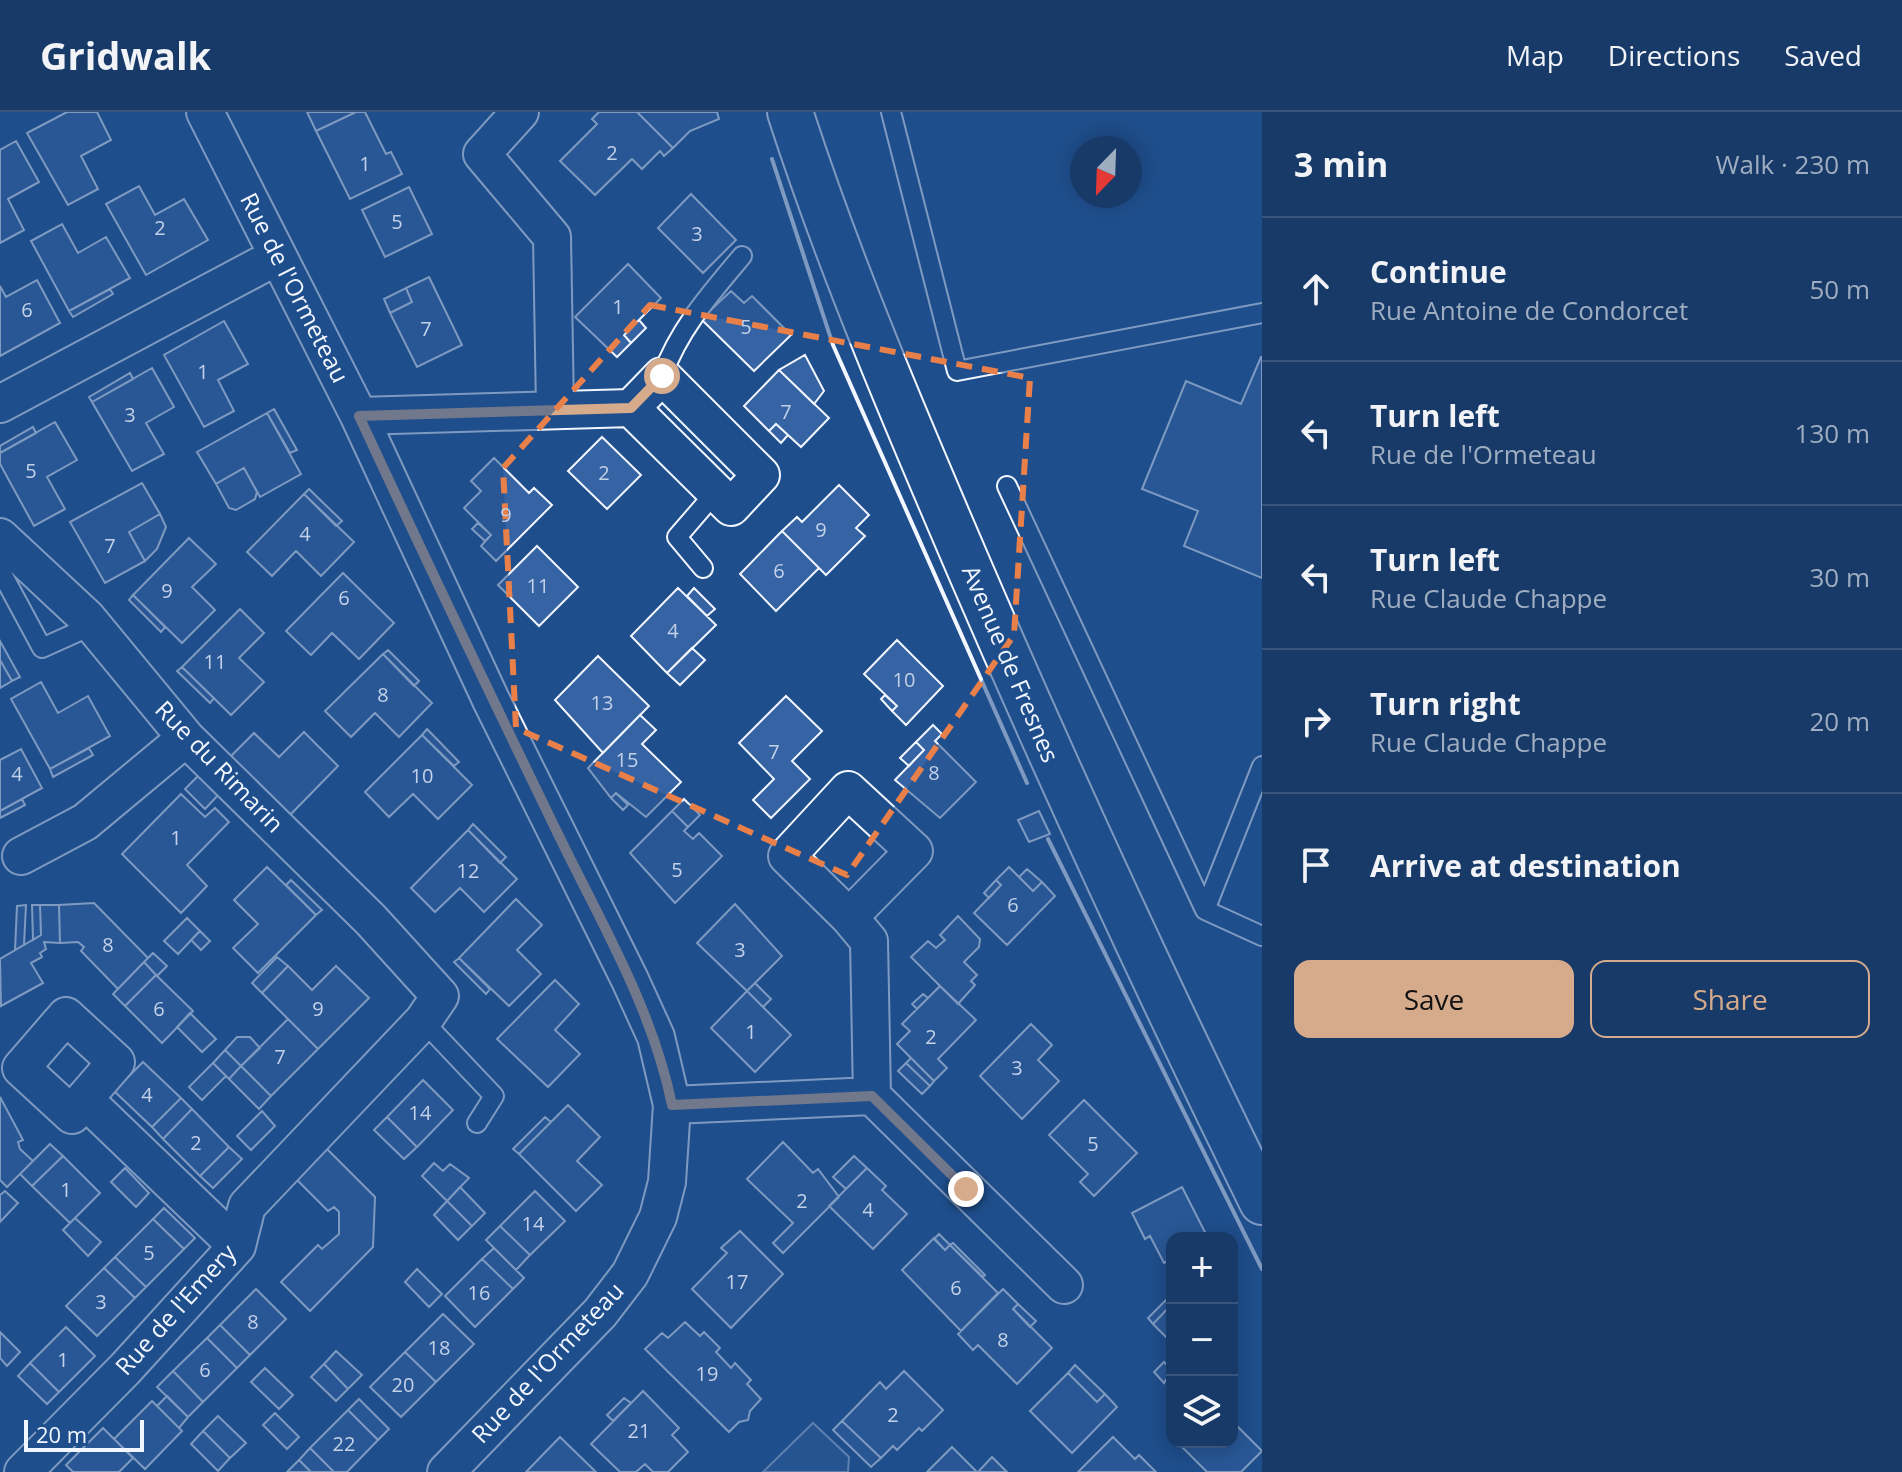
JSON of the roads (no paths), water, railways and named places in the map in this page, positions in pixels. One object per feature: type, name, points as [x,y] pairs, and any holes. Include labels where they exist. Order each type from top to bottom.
[{"type":"street","name":"Rue de l'Ormeteau","points":[[205,112],[359,416],[491,700],[630,980],[656,1037],[672,1105],[667,1182],[658,1217],[630,1274],[600,1313],[446,1472]]},
{"type":"street","points":[[520,112],[482,154],[552,237],[555,408]]},
{"type":"street","name":"Avenue de Fresnes","points":[[790,112],[886,376],[1048,750],[1262,1202]]},
{"type":"street","points":[[0,404],[276,257]]},
{"type":"street","points":[[359,416],[631,408],[731,507],[761,475],[662,376],[631,408]]},
{"type":"street","name":"Rue du Rimarin","points":[[0,537],[93,625],[186,738],[371,920],[432,1009]]},
{"type":"street","points":[[21,856],[85,822],[186,738]]},
{"type":"street","points":[[849,917],[869,941],[872,1096],[1064,1285]]},
{"type":"street","name":"Rue de l'Emery","points":[[27,1471],[237,1246],[247,1206],[432,1009]]},
{"type":"street","points":[[672,1105],[872,1096]]},
{"type":"street","points":[[84,1099],[237,1246]]},
{"type":"lane","points":[[891,112],[957,371],[1262,313]]},
{"type":"lane","points":[[662,376],[694,313],[742,256]]},
{"type":"lane","points":[[1007,486],[1205,910],[1262,936]]},
{"type":"lane","points":[[703,568],[677,537],[715,493]]},
{"type":"lane","points":[[0,570],[42,648],[93,625]]},
{"type":"lane","points":[[1205,910],[1262,766]]},
{"type":"lane","points":[[432,1009],[494,1096],[477,1123]]}]
